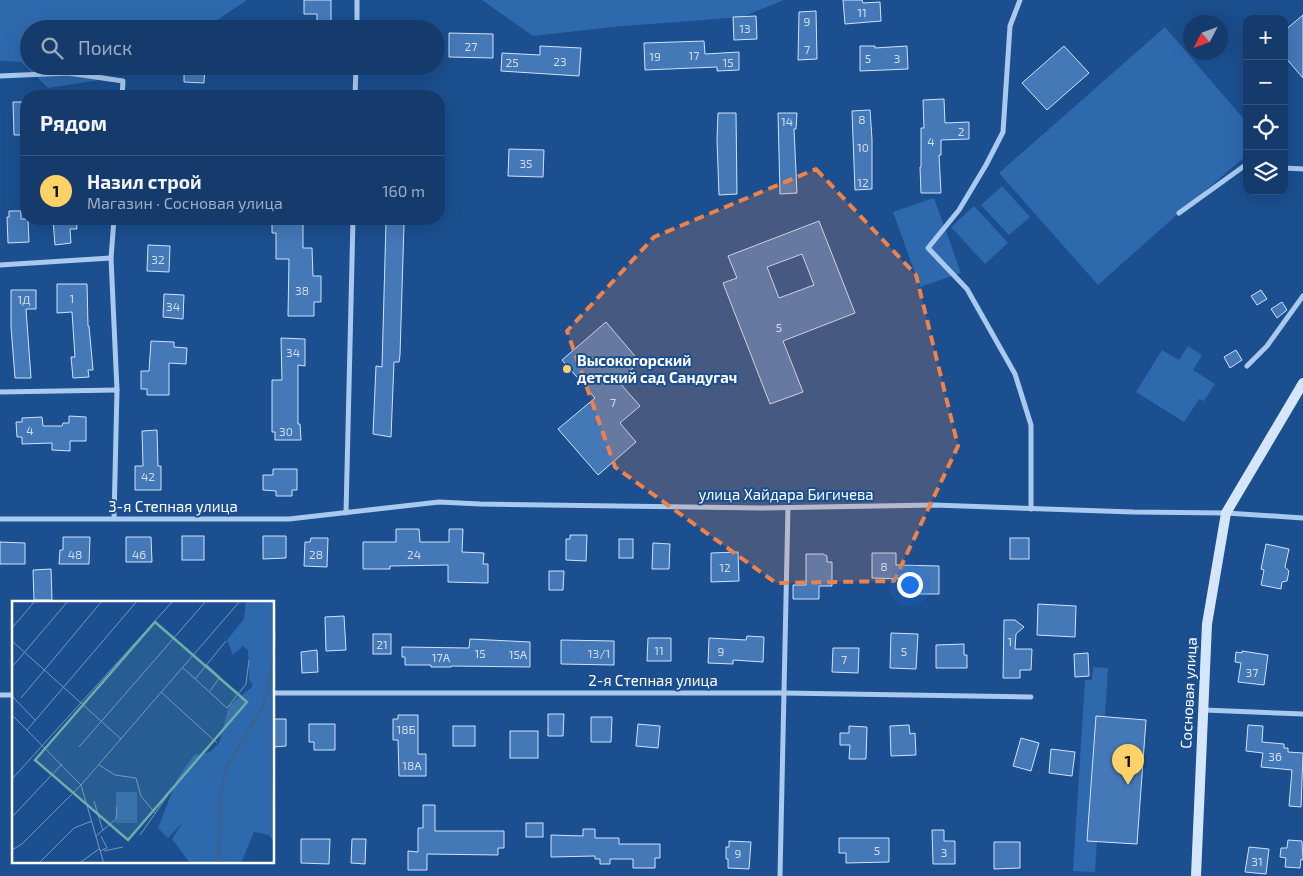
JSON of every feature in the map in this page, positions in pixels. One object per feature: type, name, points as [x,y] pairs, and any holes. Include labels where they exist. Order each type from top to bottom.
[{"type":"street","points":[[357,0],[357,20]]},
{"type":"street","points":[[1020,0],[1010,26],[1003,132],[986,166],[958,210],[928,248],[967,289],[1015,374],[1031,425],[1031,509]]},
{"type":"street","points":[[0,76],[34,75]]},
{"type":"street","points":[[75,75],[123,82],[122,90]]},
{"type":"street","points":[[355,90],[356,75]]},
{"type":"street","points":[[1179,212],[1243,167]]},
{"type":"street","points":[[1288,168],[1303,170]]},
{"type":"street","points":[[114,225],[112,258],[117,390],[114,519]]},
{"type":"street","points":[[346,513],[353,225]]},
{"type":"street","points":[[0,266],[112,258]]},
{"type":"street","points":[[1247,366],[1267,346],[1303,296]]},
{"type":"street","points":[[1226,513],[1303,382]]},
{"type":"street","points":[[0,392],[117,390]]},
{"type":"street","name":"улица Хайдара Бигичева","points":[[346,513],[439,502],[788,507],[934,505],[1133,512],[1226,513],[1303,518]]},
{"type":"street","points":[[780,876],[788,507]]},
{"type":"street","name":"3-я Степная улица","points":[[0,519],[289,519],[346,513]]},
{"type":"street","name":"Сосновая улица","points":[[1196,876],[1207,624],[1226,513]]},
{"type":"street","name":"2-я Степная улица","points":[[275,693],[783,693],[1031,697]]},
{"type":"street","points":[[1202,710],[1303,714]]},
{"type":"highlighted area","points":[[816,169],[916,275],[958,446],[894,581],[776,583],[615,467],[567,331],[654,237]]},
{"type":"shaded area","points":[[0,0],[247,0],[217,20],[20,20],[20,62],[0,61]]},
{"type":"shaded area","points":[[482,0],[784,0],[742,17],[612,27],[533,36]]},
{"type":"shaded area","points":[[1165,27],[1183,48],[1183,60],[1193,60],[1243,118],[1243,158],[1098,285],[999,173]]},
{"type":"shaded area","points":[[34,75],[106,75],[100,80],[48,88]]},
{"type":"shaded area","points":[[1002,186],[1030,217],[1009,235],[981,205]]},
{"type":"shaded area","points":[[934,198],[961,273],[920,287],[893,212]]},
{"type":"shaded area","points":[[974,206],[1008,243],[985,264],[951,227]]},
{"type":"shaded area","points":[[1188,346],[1202,355],[1193,370],[1215,384],[1204,401],[1199,399],[1184,422],[1136,392],[1162,350],[1179,360]]},
{"type":"shaded area","points":[[1093,667],[1108,668],[1095,872],[1073,871],[1085,680],[1092,680]]},
{"type":"building","points":[[304,0],[331,0],[331,20],[317,20],[317,14],[304,14]]},
{"type":"building","points":[[843,0],[862,0],[863,3],[880,2],[881,21],[845,24]]},
{"type":"building","points":[[816,11],[817,59],[798,60],[799,12]]},
{"type":"building","points":[[1303,15],[1303,78],[1288,61],[1288,28]]},
{"type":"building","points":[[756,16],[757,39],[734,40],[733,17]]},
{"type":"building","points":[[449,33],[493,34],[493,58],[449,57]]},
{"type":"building","points":[[704,41],[705,54],[739,52],[739,70],[717,71],[717,67],[645,70],[644,43]]},
{"type":"building","points":[[540,46],[581,48],[579,76],[501,71],[502,53],[540,55]]},
{"type":"building","points":[[860,46],[875,46],[875,48],[907,46],[908,69],[860,71]]},
{"type":"building","points":[[1064,46],[1089,73],[1047,110],[1022,83]]},
{"type":"building","points":[[184,75],[204,75],[204,83],[184,82]]},
{"type":"building","points":[[944,99],[945,123],[969,122],[969,139],[941,140],[941,155],[939,155],[941,193],[921,193],[921,128],[924,128],[923,100]]},
{"type":"building","points":[[13,102],[20,102],[20,135],[14,135]]},
{"type":"building","points":[[870,110],[872,189],[855,190],[852,111]]},
{"type":"building","points":[[718,113],[736,113],[737,194],[719,195]]},
{"type":"building","points":[[778,113],[797,113],[796,129],[794,129],[797,193],[780,194]]},
{"type":"building","points":[[509,149],[544,150],[543,177],[508,176]]},
{"type":"building","points":[[9,211],[20,211],[20,225],[28,225],[29,242],[8,243],[7,217],[9,217]]},
{"type":"building","points":[[819,221],[855,313],[783,341],[803,392],[770,404],[723,283],[737,278],[728,256]],"holes":[[[802,254],[814,285],[779,298],[767,267]]]},
{"type":"building","points":[[53,225],[77,225],[77,229],[70,229],[71,243],[55,245]]},
{"type":"building","points":[[272,225],[303,225],[303,248],[312,248],[313,276],[321,276],[321,302],[314,302],[314,316],[288,316],[289,259],[276,259],[276,233],[272,233]]},
{"type":"building","points":[[386,225],[404,225],[400,355],[399,362],[394,362],[391,437],[373,434],[376,366],[382,367]]},
{"type":"building","points":[[148,245],[170,246],[169,272],[147,271]]},
{"type":"building","points":[[57,284],[87,284],[88,326],[93,370],[88,370],[89,377],[73,378],[71,357],[75,357],[72,312],[57,313]]},
{"type":"building","points":[[11,290],[36,290],[36,309],[26,309],[31,378],[15,378],[11,327]]},
{"type":"building","points":[[1261,290],[1267,299],[1257,305],[1251,296]]},
{"type":"building","points":[[164,294],[184,295],[183,319],[163,317]]},
{"type":"building","points":[[1282,302],[1287,310],[1277,318],[1271,309]]},
{"type":"building","points":[[606,322],[640,362],[618,381],[640,406],[620,423],[636,442],[598,475],[558,429],[595,398],[562,360]]},
{"type":"building","points":[[281,338],[305,339],[305,366],[298,365],[298,424],[300,424],[301,440],[275,440],[275,432],[272,432],[272,380],[282,380]]},
{"type":"building","points":[[151,341],[174,342],[174,347],[187,348],[186,364],[169,363],[169,395],[147,395],[147,389],[141,389],[141,371],[149,371]]},
{"type":"building","points":[[1236,350],[1242,360],[1230,368],[1224,357]]},
{"type":"building","points":[[69,416],[86,417],[86,441],[70,441],[70,451],[52,450],[52,443],[22,444],[22,437],[17,437],[16,422],[22,422],[22,418],[42,417],[43,426],[62,426],[63,423],[69,423]]},
{"type":"building","points":[[157,430],[158,466],[161,466],[161,490],[135,490],[135,466],[143,466],[142,431]]},
{"type":"building","points":[[273,469],[297,469],[297,490],[292,490],[292,496],[276,496],[276,491],[263,490],[263,475],[273,475]]},
{"type":"building","points":[[396,529],[419,529],[420,542],[449,542],[449,529],[463,529],[462,552],[484,553],[483,564],[488,564],[488,583],[448,582],[448,565],[390,566],[390,569],[363,569],[363,542],[396,542]]},
{"type":"building","points":[[570,535],[587,535],[586,561],[566,560],[566,539],[570,539]]},
{"type":"building","points":[[182,536],[204,536],[204,560],[182,560]]},
{"type":"building","points":[[263,536],[286,536],[286,558],[263,559]]},
{"type":"building","points":[[63,537],[90,537],[89,564],[59,564],[60,550],[63,550]]},
{"type":"building","points":[[126,537],[151,537],[152,562],[126,562]]},
{"type":"building","points":[[311,538],[328,538],[327,567],[304,566],[305,542],[310,542]]},
{"type":"building","points":[[1010,538],[1029,538],[1029,559],[1010,559]]},
{"type":"building","points":[[619,539],[633,539],[633,558],[619,558]]},
{"type":"building","points":[[0,542],[25,543],[25,564],[0,564]]},
{"type":"building","points":[[653,543],[670,544],[669,569],[652,569]]},
{"type":"building","points":[[1266,544],[1289,549],[1285,567],[1289,571],[1287,581],[1282,582],[1281,589],[1261,585],[1264,570],[1261,569]]},
{"type":"building","points":[[738,552],[739,581],[711,582],[711,553]]},
{"type":"building","points":[[872,553],[896,553],[896,565],[939,566],[939,594],[913,594],[913,579],[872,578]]},
{"type":"building","points":[[806,554],[823,554],[827,556],[827,562],[832,562],[832,586],[819,586],[819,599],[793,599],[793,585],[806,585]]},
{"type":"building","points":[[51,569],[52,600],[34,600],[33,570]]},
{"type":"building","points":[[549,571],[564,571],[563,590],[549,590]]},
{"type":"building","points":[[1038,604],[1076,606],[1075,637],[1037,635]]},
{"type":"building","points":[[344,616],[346,650],[326,651],[325,617]]},
{"type":"building","points":[[1004,620],[1015,620],[1024,627],[1016,634],[1015,649],[1032,649],[1031,670],[1020,670],[1020,678],[1003,678]]},
{"type":"building","points":[[891,633],[918,634],[916,669],[890,668]]},
{"type":"building","points":[[373,634],[391,634],[391,654],[373,654]]},
{"type":"building","points":[[747,636],[764,637],[763,662],[733,660],[733,664],[708,663],[709,638],[746,640]]},
{"type":"building","points":[[648,638],[671,638],[671,661],[647,661]]},
{"type":"building","points":[[470,639],[530,642],[530,667],[431,667],[431,665],[405,665],[405,657],[402,657],[402,647],[469,648]]},
{"type":"building","points":[[561,640],[614,641],[614,665],[561,664]]},
{"type":"building","points":[[964,644],[964,655],[967,655],[967,668],[936,668],[936,645]]},
{"type":"building","points":[[833,648],[859,648],[858,673],[832,672]]},
{"type":"building","points":[[317,650],[318,672],[302,673],[301,652]]},
{"type":"building","points":[[1242,651],[1268,655],[1264,685],[1238,682],[1241,663],[1235,662],[1236,652],[1242,653]]},
{"type":"building","points":[[1088,653],[1089,676],[1075,677],[1074,654]]},
{"type":"building","points":[[548,714],[564,714],[563,736],[548,736]]},
{"type":"building","points":[[398,715],[418,715],[418,754],[426,754],[426,776],[399,776],[398,740],[393,740],[393,719],[398,719]]},
{"type":"building","points":[[1096,716],[1146,720],[1137,844],[1087,841]]},
{"type":"building","points":[[591,717],[612,717],[611,742],[591,742]]},
{"type":"building","points":[[275,719],[286,719],[286,746],[275,747]]},
{"type":"building","points":[[309,724],[335,724],[335,750],[314,750],[314,742],[309,742]]},
{"type":"building","points":[[638,724],[660,726],[658,748],[636,746]]},
{"type":"building","points":[[909,725],[910,734],[915,733],[916,755],[891,756],[890,726]]},
{"type":"building","points":[[1248,725],[1263,726],[1262,742],[1284,744],[1284,748],[1288,748],[1288,752],[1303,753],[1301,807],[1289,806],[1292,770],[1261,767],[1263,753],[1246,751]]},
{"type":"building","points":[[453,726],[475,726],[475,746],[453,746]]},
{"type":"building","points":[[849,726],[867,727],[866,759],[849,759],[850,745],[840,745],[840,733],[849,733]]},
{"type":"building","points":[[510,731],[538,731],[538,758],[510,758]]},
{"type":"building","points":[[1021,738],[1039,743],[1031,771],[1013,766]]},
{"type":"building","points":[[1051,749],[1075,752],[1072,776],[1049,773]]},
{"type":"building","points":[[423,805],[435,805],[435,831],[504,831],[504,848],[498,848],[498,855],[427,854],[427,870],[408,870],[408,851],[418,852],[418,828],[423,828]]},
{"type":"building","points":[[526,823],[543,823],[543,837],[526,837]]},
{"type":"building","points":[[583,829],[595,829],[595,838],[619,838],[619,844],[660,844],[660,858],[655,858],[655,868],[633,868],[633,859],[610,859],[610,864],[600,864],[600,859],[595,859],[595,856],[551,857],[551,835],[583,836]]},
{"type":"building","points":[[932,830],[944,830],[944,841],[955,841],[955,864],[933,864]]},
{"type":"building","points":[[839,838],[889,838],[889,862],[846,863],[846,853],[839,853]]},
{"type":"building","points":[[301,839],[330,839],[329,864],[301,863]]},
{"type":"building","points":[[352,839],[366,839],[365,864],[351,863]]},
{"type":"building","points":[[1288,840],[1302,841],[1303,860],[1301,859],[1300,868],[1285,867],[1286,858],[1280,857],[1281,848],[1287,848]]},
{"type":"building","points":[[729,841],[751,842],[749,869],[728,868],[726,847],[729,847]]},
{"type":"building","points":[[994,842],[1020,842],[1020,868],[994,869]]},
{"type":"building","points":[[1249,847],[1269,849],[1266,874],[1245,872]]},
{"type":"place","name":"Высокогорский детский сад Сандугач","points":[[567,369]]},
{"type":"place","name":"Назил строй","points":[[1128,785]]}]
